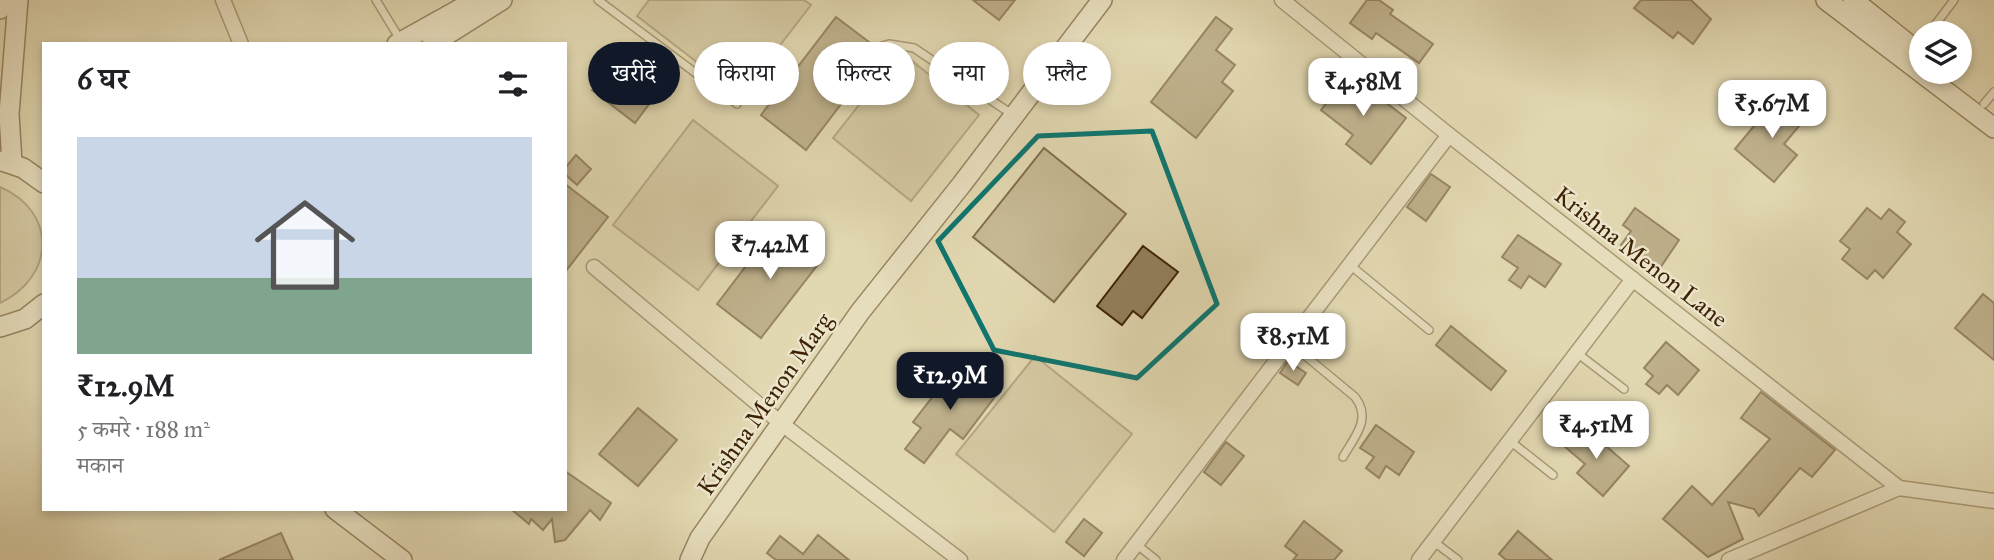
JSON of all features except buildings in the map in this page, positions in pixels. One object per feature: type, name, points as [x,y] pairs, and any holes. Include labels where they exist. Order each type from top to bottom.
[{"type":"main road","points":[[0,9],[1,0]]},
{"type":"main road","points":[[18,0],[6,162],[23,168],[42,182]]},
{"type":"main road","points":[[401,42],[476,0]]},
{"type":"main road","points":[[435,42],[502,0]]},
{"type":"main road","name":"Krishna Menon Marg","points":[[690,560],[700,538],[860,312],[1102,0]]},
{"type":"main road","points":[[1826,0],[1994,128]]},
{"type":"main road","points":[[1853,0],[1909,42]]},
{"type":"main road","points":[[1961,84],[1991,103]]},
{"type":"main road","points":[[0,327],[25,319],[42,307]]},
{"type":"main road","points":[[338,511],[402,560]]},
{"type":"main road","name":"Krishna Menon Marg","points":[[675,560],[700,538]]},
{"type":"street","points":[[223,0],[240,42]]},
{"type":"street","name":"Krishna Menon Lane","points":[[1282,0],[1449,135],[1899,488]]},
{"type":"street","points":[[1124,560],[1449,135]]},
{"type":"street","points":[[594,267],[782,424],[960,560]]},
{"type":"street","points":[[1419,560],[1633,279]]},
{"type":"street","points":[[1729,560],[1899,488],[1994,501]]},
{"type":"lane","points":[[376,0],[398,42]]},
{"type":"lane","points":[[598,0],[694,72]]},
{"type":"lane","points":[[1938,21],[1954,0]]},
{"type":"lane","points":[[915,49],[1014,116]]},
{"type":"lane","points":[[1350,265],[1429,330]]},
{"type":"lane","points":[[1290,343],[1355,397],[1362,407],[1364,415],[1361,425],[1343,457]]},
{"type":"lane","points":[[1576,353],[1624,388]]},
{"type":"lane","points":[[1510,441],[1553,475]]},
{"type":"lane","points":[[1433,541],[1458,560]]},
{"type":"lane","points":[[1136,544],[1156,560]]},
{"type":"highlighted area","points":[[1152,131],[1217,304],[1137,378],[994,350],[938,241],[1038,136]]},
{"type":"shaded area","points":[[649,0],[804,0],[811,5],[783,42],[694,42],[694,60],[680,49],[680,42],[671,42],[637,16]]},
{"type":"shaded area","points":[[915,63],[929,75],[929,105],[967,105],[979,115],[911,201],[833,138],[859,105],[915,105]]},
{"type":"shaded area","points":[[693,120],[778,186],[698,290],[613,225]]},
{"type":"shaded area","points":[[1044,148],[1126,214],[1054,302],[973,237]]},
{"type":"shaded area","points":[[0,187],[19,198],[32,212],[40,228],[42,245],[39,261],[31,277],[18,292],[0,303]]},
{"type":"shaded area","points":[[1035,356],[1132,434],[1054,532],[956,454]]}]
